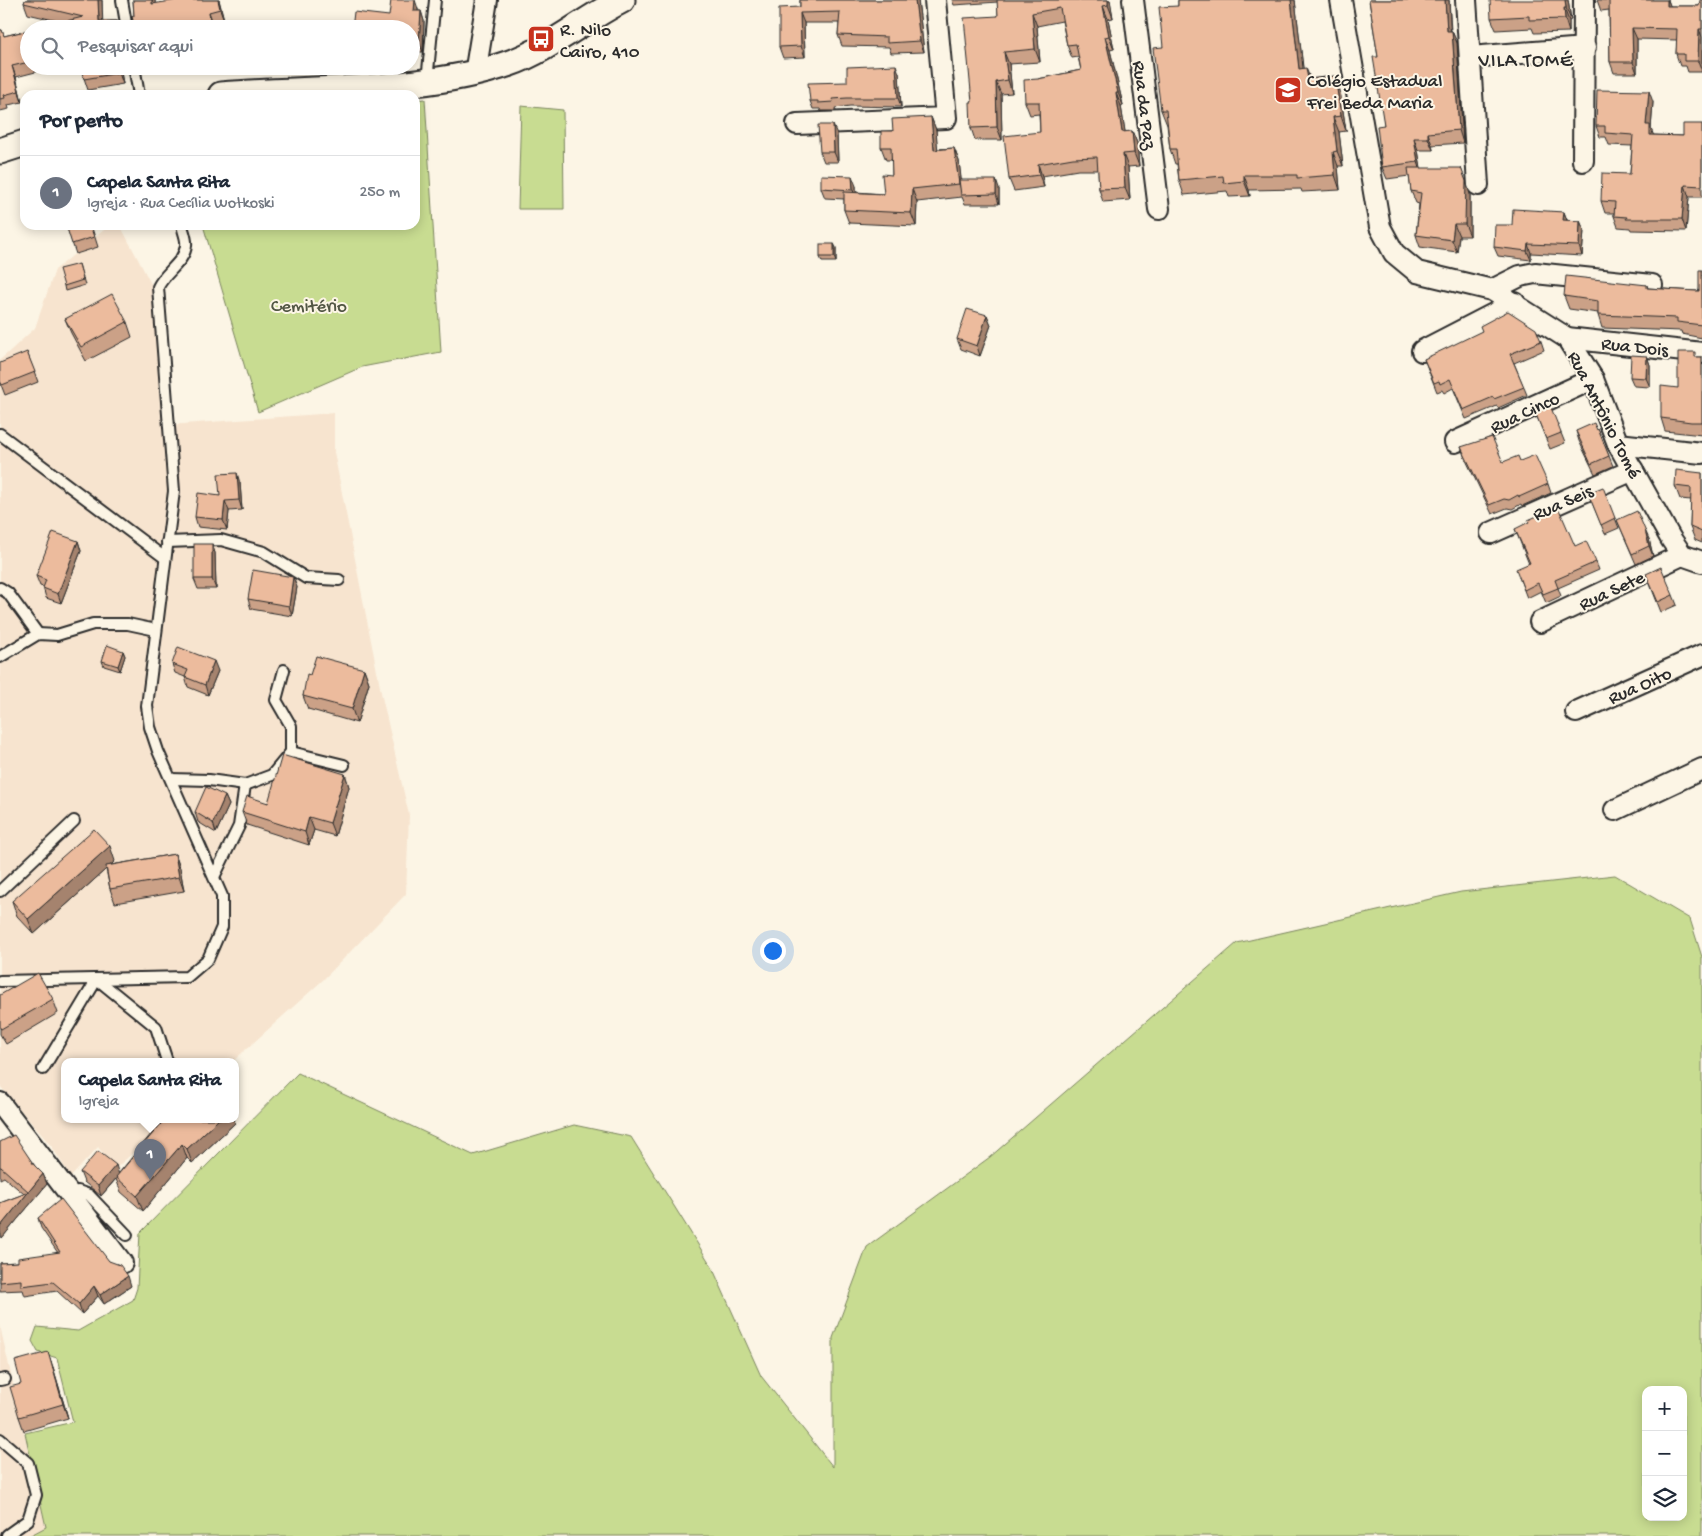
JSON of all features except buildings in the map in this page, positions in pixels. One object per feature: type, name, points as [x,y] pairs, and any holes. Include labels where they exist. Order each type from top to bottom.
[{"type":"street","points":[[475,74],[487,0]]},
{"type":"street","points":[[277,90],[402,84],[475,74],[512,63],[575,29],[622,0]]},
{"type":"street","points":[[797,124],[946,118],[936,0]]},
{"type":"street","name":"Rua da Paz","points":[[1133,0],[1159,209]]},
{"type":"street","name":"Rua Antônio Tomé","points":[[1341,0],[1380,227],[1394,253],[1417,272],[1492,290],[1567,338],[1593,379],[1618,444],[1682,555]]},
{"type":"street","points":[[1466,0],[1478,185]]},
{"type":"street","points":[[1583,161],[1584,0]]},
{"type":"street","points":[[1470,57],[1585,48]]},
{"type":"street","points":[[0,151],[20,145]]},
{"type":"street","points":[[1492,290],[1520,276],[1535,273],[1652,285]]},
{"type":"street","points":[[1422,351],[1514,303]]},
{"type":"street","name":"Rua Dois","points":[[1567,338],[1702,353]]},
{"type":"street","name":"Rua Cinco","points":[[1455,442],[1593,379]]},
{"type":"street","points":[[1618,444],[1702,453]]},
{"type":"street","name":"Rua Seis","points":[[1490,533],[1633,470]]},
{"type":"street","points":[[1682,555],[1702,562]]},
{"type":"street","name":"Rua Sete","points":[[1540,622],[1682,555]]},
{"type":"street","name":"Rua Oito","points":[[1576,712],[1702,655]]},
{"type":"street","points":[[1615,810],[1702,769]]},
{"type":"street","points":[[0,1103],[122,1263]]},
{"type":"lane","points":[[122,0],[125,20]]},
{"type":"lane","points":[[427,80],[435,0]]},
{"type":"lane","points":[[136,75],[138,90]]},
{"type":"lane","points":[[0,981],[187,977],[208,959],[222,928],[222,896],[150,727],[147,706],[174,491],[158,287],[162,278],[181,258],[186,245],[183,230]]},
{"type":"lane","points":[[0,434],[165,558]]},
{"type":"lane","points":[[167,542],[221,540],[264,552],[306,578],[338,580]]},
{"type":"lane","points":[[0,588],[8,593],[38,634]]},
{"type":"lane","points":[[0,657],[38,634],[57,635],[93,624],[128,624],[156,630]]},
{"type":"lane","points":[[171,779],[209,780],[245,786],[272,775],[291,752],[291,726],[276,700],[284,670]]},
{"type":"lane","points":[[291,752],[344,765]]},
{"type":"lane","points":[[214,877],[239,826],[245,786]]},
{"type":"lane","points":[[0,891],[74,820]]},
{"type":"lane","points":[[97,979],[156,1027],[167,1058]]},
{"type":"lane","points":[[43,1069],[97,979]]},
{"type":"lane","points":[[71,1197],[78,1191],[89,1195],[127,1235]]},
{"type":"lane","points":[[0,1439],[28,1463],[36,1495],[28,1520],[7,1535]]},
{"type":"shaded area","points":[[104,230],[123,230],[159,299],[169,425],[334,413],[334,452],[382,697],[409,815],[406,894],[323,980],[236,1058],[61,1058],[61,1123],[166,1123],[115,1169],[98,1147],[71,1177],[52,1147],[0,1086],[0,444],[2,435],[0,434],[0,360],[35,328],[55,270]]},
{"type":"shaded area","points":[[0,1326],[46,1528],[28,1536],[0,1536]]},
{"type":"green space","name":"Cemitério","points":[[425,99],[441,352],[362,367],[258,412],[204,230],[420,230],[420,100]]},
{"type":"green space","points":[[521,106],[563,110],[564,209],[518,209]]},
{"type":"green space","points":[[1615,875],[1690,919],[1702,957],[1702,1536],[29,1536],[46,1527],[25,1433],[73,1422],[57,1358],[38,1352],[32,1341],[37,1327],[78,1331],[133,1300],[137,1288],[140,1233],[298,1073],[473,1155],[574,1125],[631,1137],[712,1267],[761,1376],[833,1467],[833,1338],[867,1247],[990,1157],[1237,943],[1461,892]]},
{"type":"place","name":"R. Nilo Cairo, 410","points":[[541,39]]},
{"type":"place","name":"Colégio Estadual Frei Beda Maria","points":[[1288,90]]},
{"type":"place","name":"Capela Santa Rita","points":[[150,1180]]},
{"type":"district","name":"VILA TOMÉ","points":[[1526,59]]}]
